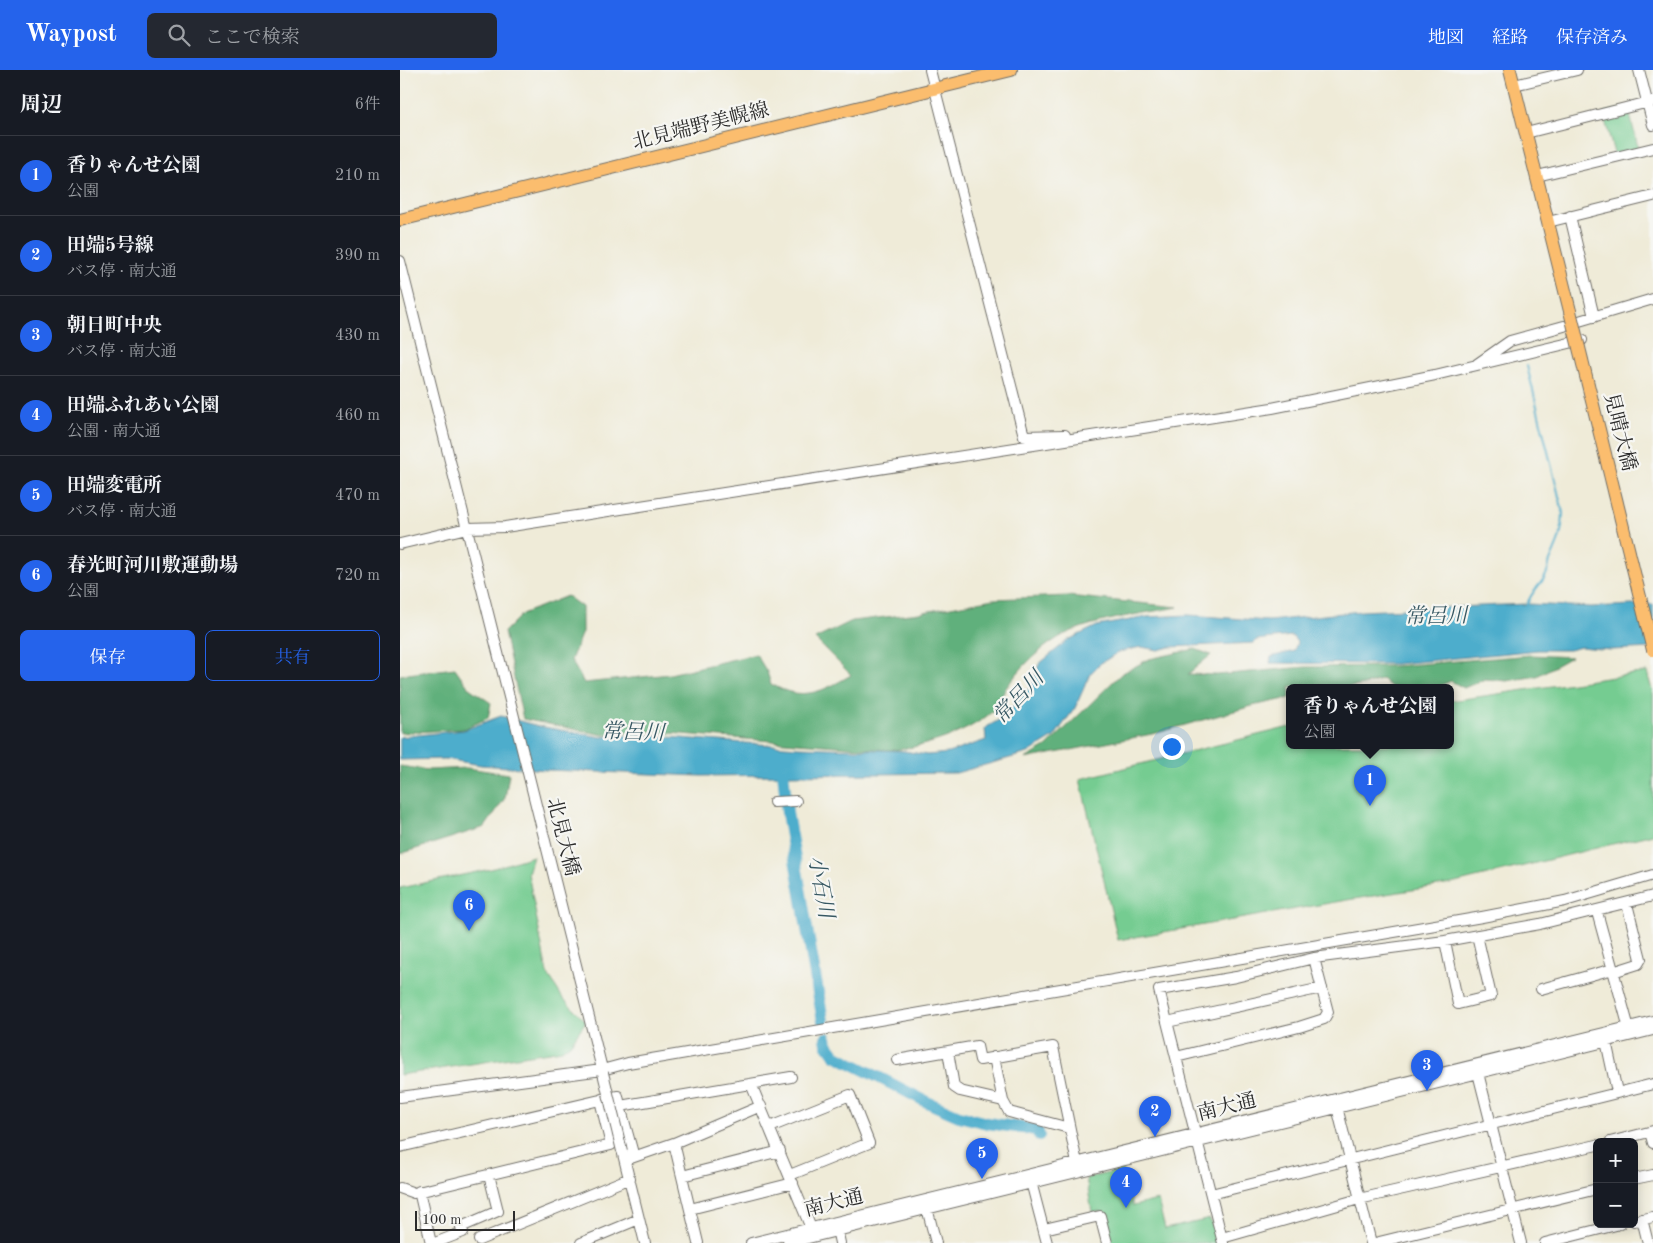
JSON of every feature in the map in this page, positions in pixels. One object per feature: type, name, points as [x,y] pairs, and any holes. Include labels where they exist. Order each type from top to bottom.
[{"type":"main road","name":"北見端野美幌線","points":[[400,220],[1011,70]]},
{"type":"main road","name":"見晴大橋","points":[[1510,70],[1653,650]]},
{"type":"street","points":[[930,70],[1024,436],[1074,435],[1080,438]]},
{"type":"street","points":[[1514,85],[1577,70]]},
{"type":"street","points":[[1639,70],[1650,101],[1653,125]]},
{"type":"street","points":[[1526,133],[1650,101]]},
{"type":"street","points":[[1537,176],[1653,148]]},
{"type":"street","points":[[1548,222],[1653,196]]},
{"type":"street","points":[[1570,216],[1594,317]]},
{"type":"street","name":"北見大橋","points":[[400,261],[602,1070],[627,1156]]},
{"type":"street","points":[[1579,321],[1653,300]]},
{"type":"street","points":[[1474,366],[1510,341],[1564,326]]},
{"type":"street","points":[[400,544],[467,530],[505,527],[1324,399],[1582,340]]},
{"type":"street","points":[[774,802],[796,801]]},
{"type":"street","points":[[400,1097],[602,1070],[628,1063],[1482,917],[1565,901],[1653,875]]},
{"type":"street","points":[[1593,1146],[1359,1199],[1222,1241],[1159,990],[1236,977],[1314,958],[1445,942],[1598,912],[1653,896]]},
{"type":"street","points":[[1541,990],[1638,964],[1641,959],[1627,904]]},
{"type":"street","points":[[1598,912],[1630,1031]]},
{"type":"street","points":[[1445,942],[1458,1004],[1491,996],[1477,935]]},
{"type":"street","points":[[1176,1056],[1299,1027],[1324,1019],[1328,1012],[1314,958]]},
{"type":"street","points":[[1167,1022],[1322,988]]},
{"type":"street","name":"南大通","points":[[1336,1104],[1478,1073],[1606,1041],[1653,1021]]},
{"type":"street","name":"南大通","points":[[751,1243],[813,1232],[1630,1031],[1653,1030]]},
{"type":"street","points":[[1606,1041],[1617,1092]]},
{"type":"street","points":[[897,1060],[977,1046],[980,1060],[1053,1048],[1078,1167]]},
{"type":"street","points":[[948,1051],[954,1086],[960,1091],[1002,1101]]},
{"type":"street","points":[[994,1057],[1002,1101],[1009,1112],[1069,1128]]},
{"type":"street","points":[[1478,1073],[1521,1243]]},
{"type":"street","points":[[620,1106],[791,1076]]},
{"type":"street","points":[[752,1084],[813,1232]]},
{"type":"street","points":[[1211,1194],[1653,1084]]},
{"type":"street","points":[[690,1209],[791,1179],[869,1144],[850,1095],[770,1128]]},
{"type":"street","points":[[400,1147],[618,1096],[630,1178],[645,1243]]},
{"type":"street","points":[[400,1188],[414,1193],[611,1145],[600,1100]]},
{"type":"street","points":[[1336,1104],[1371,1243]]},
{"type":"street","points":[[627,1156],[674,1143],[761,1106]]},
{"type":"street","points":[[1627,1138],[1652,1132],[1653,1144]]},
{"type":"street","points":[[674,1143],[698,1243]]},
{"type":"street","points":[[682,1176],[780,1151]]},
{"type":"street","points":[[489,1175],[498,1211],[461,1227],[463,1232],[479,1242],[630,1178]]},
{"type":"street","points":[[1638,1178],[1653,1175]]},
{"type":"street","points":[[1031,1179],[1048,1243]]},
{"type":"street","points":[[1375,1243],[1593,1189]]},
{"type":"street","points":[[419,1191],[431,1243]]},
{"type":"street","points":[[926,1204],[936,1243]]},
{"type":"street","points":[[1044,1229],[1100,1216],[1107,1243]]},
{"type":"street","points":[[1648,1243],[1638,1220],[1653,1217]]},
{"type":"street","points":[[580,1243],[639,1219]]},
{"type":"street","points":[[836,1226],[840,1243]]},
{"type":"street","points":[[1545,1243],[1604,1228]]},
{"type":"street","points":[[435,1243],[463,1232]]},
{"type":"street","name":"南大通","points":[[788,1243],[813,1232]]},
{"type":"green space","points":[[1628,107],[1639,151],[1615,157],[1603,113]]},
{"type":"green space","points":[[567,596],[582,607],[582,632],[571,660],[584,683],[670,674],[756,654],[767,672],[771,684],[793,693],[802,694],[821,690],[851,675],[815,639],[852,621],[919,613],[993,599],[1068,596],[1178,607],[1116,618],[1070,632],[1050,643],[1029,660],[1006,688],[995,709],[983,719],[958,733],[929,743],[915,747],[888,750],[643,731],[604,735],[523,719],[504,632],[522,614]]},
{"type":"green space","points":[[1195,649],[1211,655],[1188,674],[1217,675],[1305,667],[1396,666],[1531,655],[1571,657],[1537,676],[1507,681],[1485,679],[1464,688],[1451,681],[1444,684],[1388,684],[1382,679],[1367,684],[1286,684],[1286,699],[1252,706],[1157,733],[1025,759],[1046,747],[1121,674],[1149,659]]},
{"type":"green space","points":[[455,668],[469,688],[491,703],[488,718],[464,729],[400,733],[400,675]]},
{"type":"green space","points":[[1647,672],[1653,694],[1653,834],[1451,884],[1118,940],[1080,779],[1286,728],[1286,749],[1454,749],[1454,700]]},
{"type":"green space","points":[[400,766],[428,770],[467,768],[509,774],[505,798],[485,827],[400,854]]},
{"type":"green space","points":[[533,856],[528,873],[547,973],[562,997],[586,1021],[571,1043],[562,1050],[400,1075],[400,888],[491,869]]},
{"type":"green space","points":[[1123,1170],[1133,1206],[1158,1200],[1165,1229],[1210,1219],[1217,1243],[1110,1243],[1102,1211],[1092,1212],[1086,1178]]},
{"type":"water","name":"常呂川","points":[[1527,604],[1591,607],[1653,604],[1653,648],[1610,650],[1581,647],[1569,650],[1538,650],[1396,664],[1270,663],[1271,657],[1294,651],[1297,642],[1292,636],[1256,640],[1254,643],[1170,647],[1158,650],[1141,647],[1119,652],[1101,663],[1090,674],[1075,708],[1054,737],[1028,753],[956,773],[701,776],[547,770],[481,765],[445,759],[400,760],[400,737],[464,730],[501,716],[538,726],[601,737],[641,735],[798,747],[904,751],[927,755],[948,753],[986,740],[985,728],[1004,717],[1031,686],[1039,664],[1068,640],[1097,626],[1147,617],[1189,615],[1269,621],[1361,611]]},
{"type":"waterway","points":[[1527,366],[1563,513],[1560,538],[1550,561],[1548,572],[1530,597],[1527,605]]},
{"type":"waterway","name":"小石川","points":[[782,760],[787,813],[823,1021]]},
{"type":"waterway","name":"小石川","points":[[826,1038],[827,1044],[835,1055],[927,1102],[959,1116],[987,1123],[1037,1130],[1039,1135]]},
{"type":"place","name":"香りゃんせ公園","points":[[1370,806]]},
{"type":"place","name":"春光町河川敷運動場","points":[[469,931]]},
{"type":"place","name":"朝日町中央","points":[[1427,1091]]},
{"type":"place","name":"田端5号線","points":[[1155,1137]]},
{"type":"place","name":"田端変電所","points":[[982,1179]]},
{"type":"place","name":"田端ふれあい公園","points":[[1126,1208]]}]
